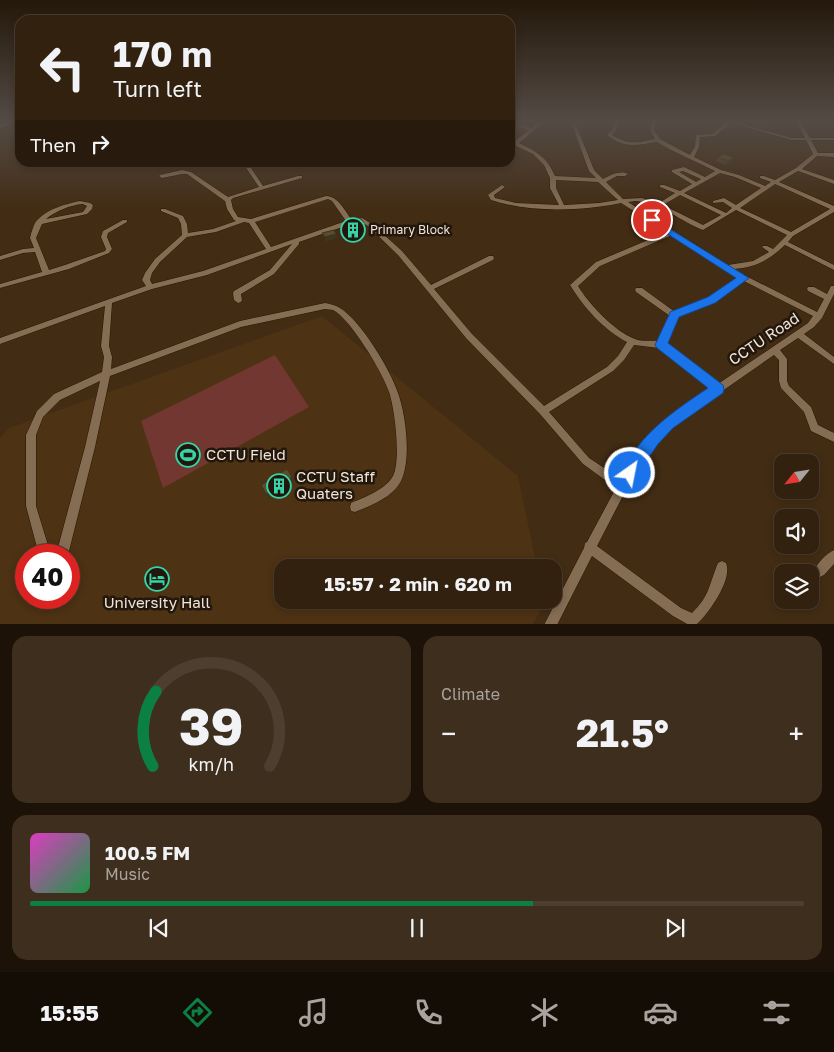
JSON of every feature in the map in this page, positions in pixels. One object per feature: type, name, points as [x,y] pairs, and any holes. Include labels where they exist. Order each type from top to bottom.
[{"type":"street","points":[[530,151],[542,157],[548,164],[553,178],[553,188],[562,206]]},
{"type":"street","points":[[584,151],[592,171],[620,200],[725,267],[819,316]]},
{"type":"street","points":[[678,151],[719,170],[771,184],[834,206]]},
{"type":"street","points":[[691,158],[695,151]]},
{"type":"street","points":[[736,204],[746,205],[771,184],[798,169],[816,154],[834,155]]},
{"type":"street","points":[[247,167],[262,188]]},
{"type":"street","points":[[696,184],[674,171],[684,169],[706,179]]},
{"type":"street","points":[[798,169],[834,182]]},
{"type":"street","points":[[659,205],[719,170]]},
{"type":"street","points":[[162,176],[182,172],[188,173],[228,200],[234,217],[247,220],[270,250]]},
{"type":"street","points":[[774,173],[783,177]]},
{"type":"street","points":[[553,178],[600,181],[625,174]]},
{"type":"street","points":[[228,200],[231,197],[300,177]]},
{"type":"street","points":[[762,177],[779,191]]},
{"type":"street","points":[[662,186],[726,215]]},
{"type":"street","points":[[502,187],[491,195],[493,199],[518,204],[596,205],[620,200],[643,199],[659,205],[703,228],[726,215],[736,204]]},
{"type":"street","points":[[150,287],[146,280],[149,271],[160,257],[185,235],[214,231],[328,197],[334,200],[350,222]]},
{"type":"street","points":[[715,202],[724,200],[736,204],[791,235]]},
{"type":"street","points":[[38,223],[85,212],[89,209],[90,205],[82,202],[57,209],[48,213],[38,223],[33,238],[46,272]]},
{"type":"street","points":[[725,267],[749,265],[758,262],[774,252],[791,235],[834,206]]},
{"type":"street","points":[[163,210],[180,217],[184,224],[185,235]]},
{"type":"street","points":[[0,341],[150,287],[205,273],[350,222],[362,220],[400,253],[469,336],[544,411],[586,461],[622,486]]},
{"type":"street","points":[[0,286],[67,267],[107,252],[109,249],[104,237],[105,232],[125,221]]},
{"type":"street","points":[[672,233],[598,264],[591,268],[574,285],[579,295],[590,307],[632,342],[661,345],[718,389]]},
{"type":"street","points":[[238,300],[237,293],[272,272],[291,248],[297,245],[296,241]]},
{"type":"street","points":[[784,242],[834,268]]},
{"type":"street","points":[[765,247],[774,252]]},
{"type":"street","points":[[0,258],[23,251],[36,250]]},
{"type":"street","points":[[429,289],[491,258]]},
{"type":"street","points":[[661,345],[674,315],[712,300],[744,278]]},
{"type":"street","points":[[811,289],[831,294]]},
{"type":"street","points":[[639,290],[674,315]]},
{"type":"street","name":"CCTU Road","points":[[550,624],[622,486],[652,439],[668,423],[799,335],[819,316],[831,294]]},
{"type":"street","points":[[65,544],[90,448],[106,374],[108,357],[105,346],[109,301]]},
{"type":"street","points":[[42,544],[31,506],[31,435],[44,409],[57,397],[106,374],[240,324],[325,306],[338,309],[354,327],[390,383],[394,395],[401,445],[401,464],[396,480],[382,494],[355,508]]},
{"type":"street","points":[[799,335],[834,361]]},
{"type":"street","points":[[544,411],[610,369],[621,358],[632,342]]},
{"type":"street","points":[[775,350],[783,359],[783,381],[785,388],[808,410],[814,428],[834,438]]},
{"type":"street","points":[[589,547],[634,581],[692,620],[705,609],[714,594],[722,567]]},
{"type":"street","points":[[820,571],[834,556]]},
{"type":"shaded area","points":[[322,316],[518,476],[535,559],[274,559],[274,609],[542,609],[533,624],[0,624],[0,438],[9,428]]},
{"type":"shaded area","name":"CCTU Field","points":[[275,355],[309,407],[163,488],[141,421]]},
{"type":"building","points":[[724,154],[734,158],[728,161],[718,157]]},
{"type":"building","points":[[361,219],[364,223],[344,229],[341,226]]},
{"type":"building","points":[[334,230],[336,234],[325,237],[322,233]]},
{"type":"building","points":[[287,469],[292,477],[266,494],[261,485]]},
{"type":"place","name":"Primary Block","points":[[353,230]]},
{"type":"place","name":"CCTU Field","points":[[188,455]]},
{"type":"place","name":"CCTU Staff Quaters","points":[[279,486]]},
{"type":"place","name":"University Hall","points":[[157,579]]},
{"type":"route","points":[[630,473],[652,439],[668,423],[718,389],[661,345],[664,336],[671,326],[674,315],[712,300],[744,278],[652,220]]}]
